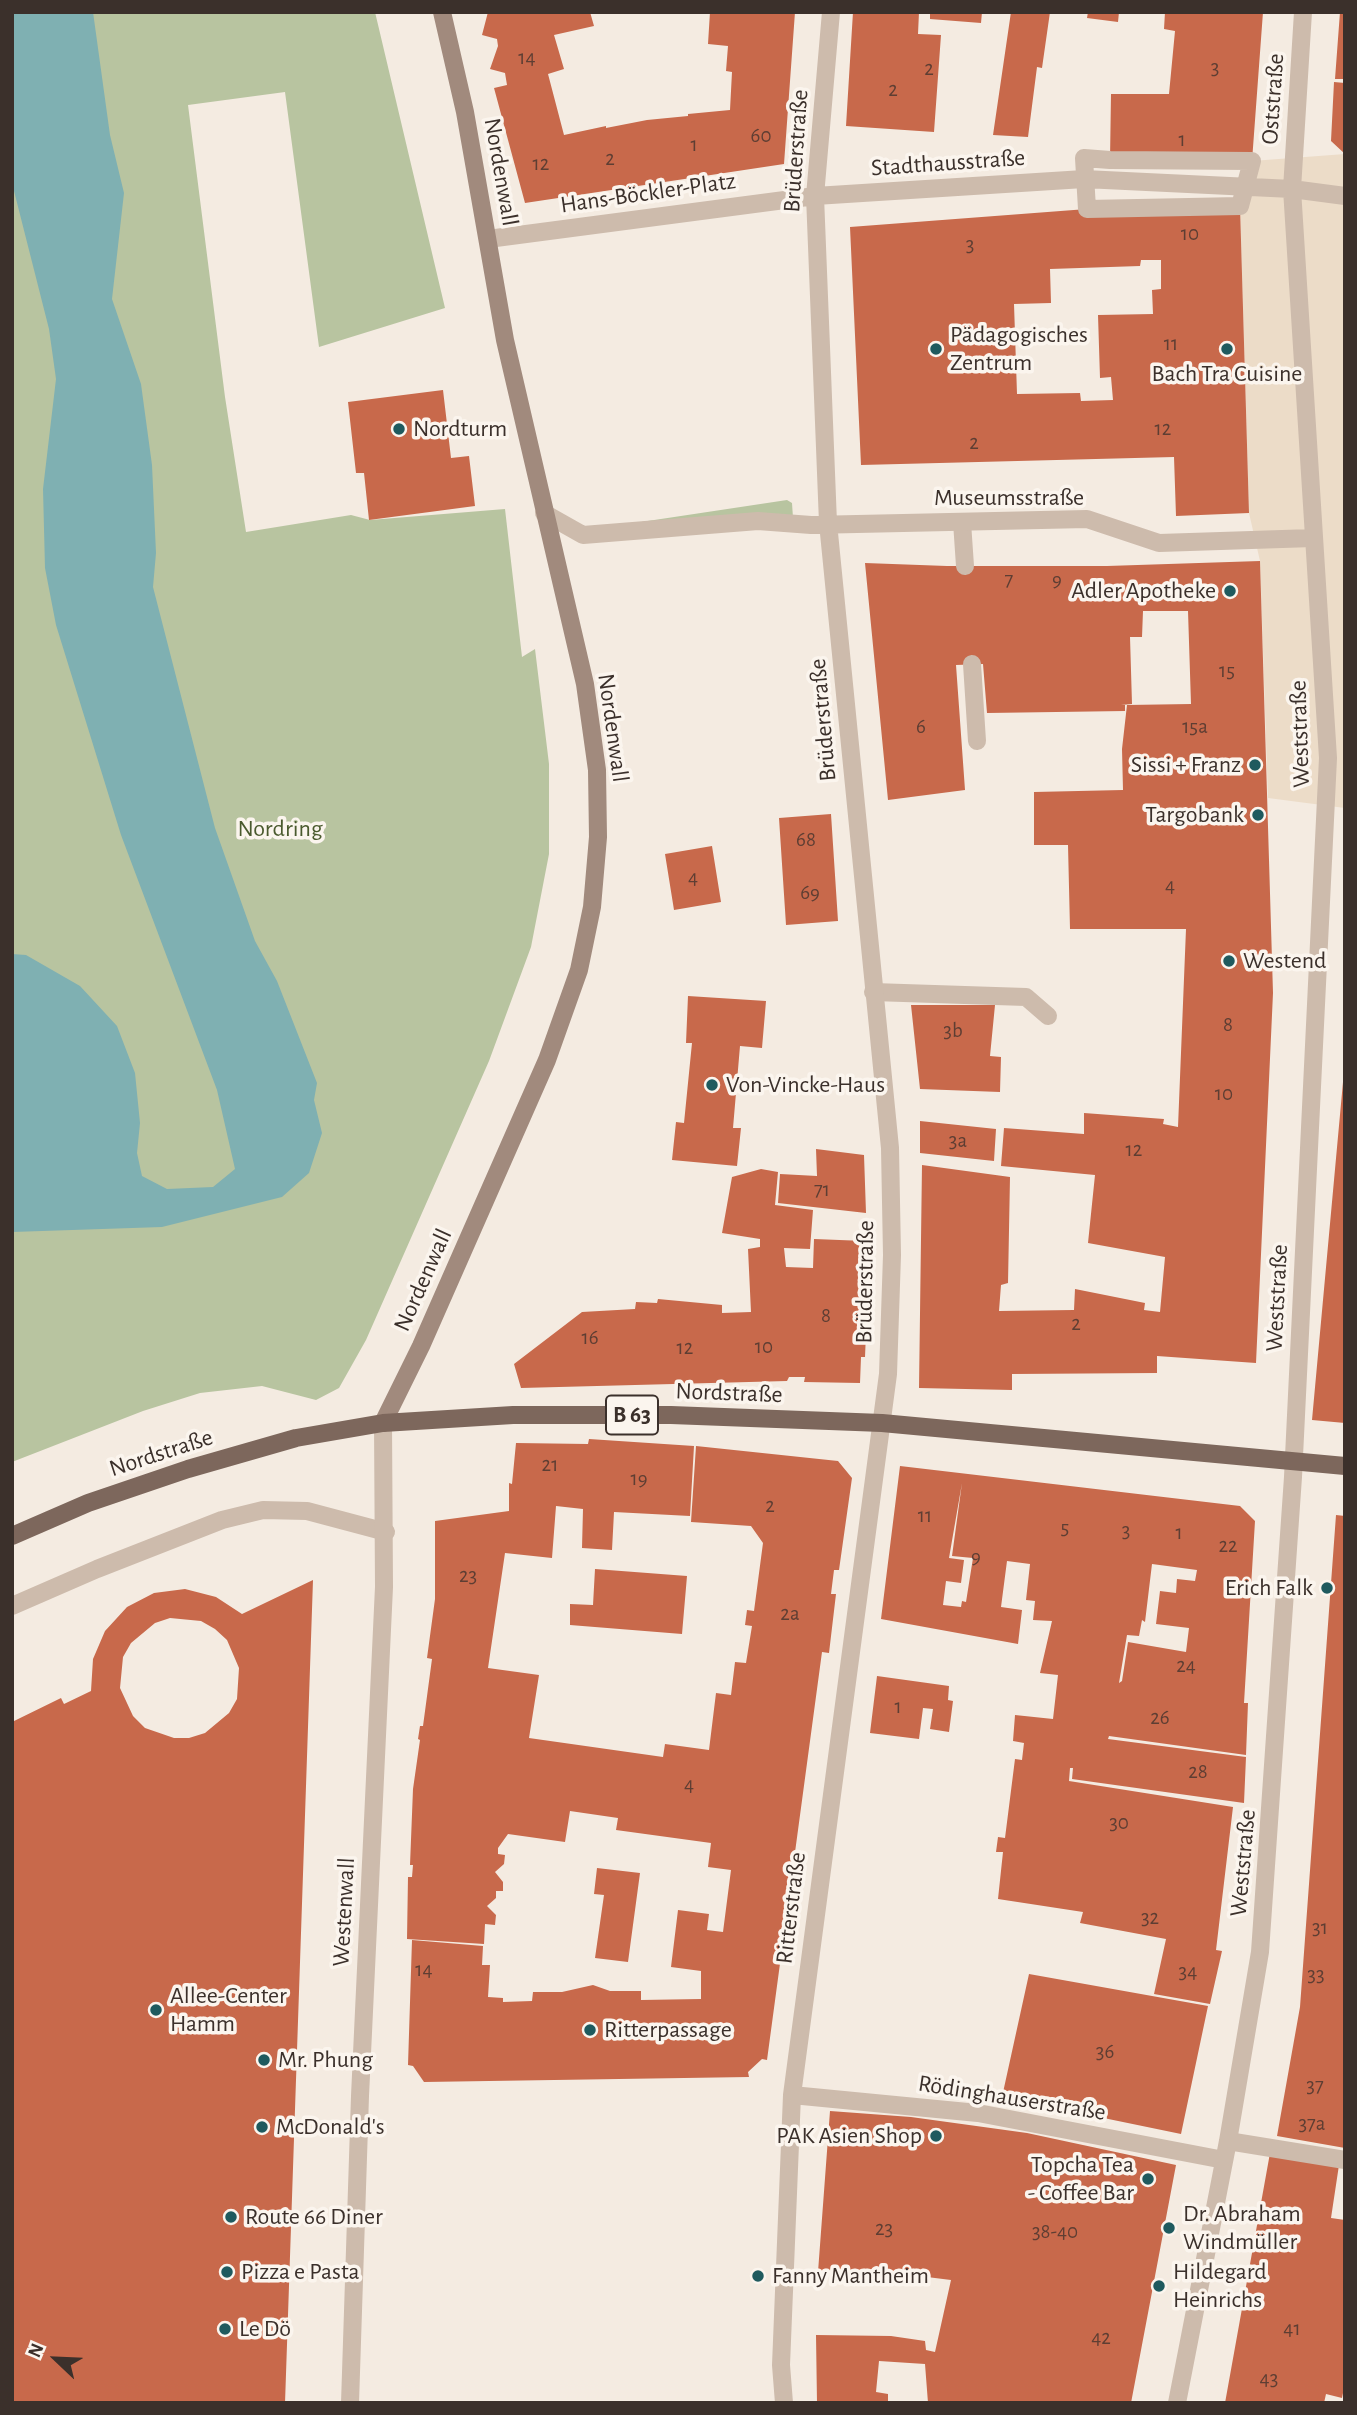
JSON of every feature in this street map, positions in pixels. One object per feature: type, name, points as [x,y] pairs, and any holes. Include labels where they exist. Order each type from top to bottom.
[{"type":"main road","name":"Nordenwall","points":[[383,1423],[421,1346],[547,1060],[579,970],[592,907],[598,838],[597,770],[585,684],[505,340],[465,111],[442,12]]},
{"type":"main road","name":"Nordstraße","points":[[12,1536],[88,1503],[188,1469],[296,1438],[383,1423],[513,1415],[618,1415],[881,1423],[1293,1460]]},
{"type":"main road","name":"B 63","points":[[1293,1460],[1345,1466]]},
{"type":"street","name":"Brüderstraße","points":[[831,12],[815,196],[828,523],[891,1174],[888,1360],[881,1423]]},
{"type":"street","name":"Oststraße","points":[[1292,189],[1303,12]]},
{"type":"street","points":[[1084,158],[1252,162],[1245,186],[1240,206],[1087,209],[1084,158]]},
{"type":"street","name":"Stadthausstraße","points":[[815,196],[1084,179],[1292,189],[1345,196]]},
{"type":"street","name":"Weststraße","points":[[1177,2403],[1228,2141],[1260,1952],[1272,1816],[1336,759],[1312,538],[1292,189]]},
{"type":"street","name":"Hans-Böckler-Platz","points":[[488,239],[815,196]]},
{"type":"street","points":[[544,513],[583,535],[758,522],[828,523]]},
{"type":"street","name":"Museumsstraße","points":[[828,523],[1087,519],[1160,543],[1312,538]]},
{"type":"street","points":[[962,522],[965,566]]},
{"type":"street","points":[[972,664],[977,741]]},
{"type":"street","points":[[873,992],[1026,997],[1048,1017]]},
{"type":"street","name":"Westenwall","points":[[349,2403],[386,1532],[383,1423]]},
{"type":"street","name":"Ritterstraße","points":[[784,2403],[781,2365],[792,2095],[881,1423]]},
{"type":"street","points":[[12,1606],[222,1520],[263,1510],[307,1511],[386,1532]]},
{"type":"street","name":"Rödinghauserstraße","points":[[792,2095],[978,2113],[1224,2160]]},
{"type":"street","points":[[1228,2141],[1345,2160]]},
{"type":"green space","name":"Nordring","points":[[12,12],[375,12],[445,308],[319,347],[285,92],[188,105],[225,397],[246,532],[351,515],[370,520],[505,509],[522,657],[535,649],[549,764],[549,854],[531,947],[489,1061],[366,1340],[339,1388],[316,1400],[262,1386],[200,1393],[143,1411],[12,1462]]},
{"type":"green space","points":[[787,500],[792,503],[793,518],[641,522]]},
{"type":"shaded area","points":[[1345,154],[1345,808],[1268,798],[1260,561],[1249,513],[1240,206],[1252,161]]},
{"type":"water","points":[[12,12],[93,12],[110,135],[124,193],[112,299],[141,384],[152,465],[156,553],[153,587],[215,828],[255,941],[277,981],[317,1083],[314,1100],[322,1133],[309,1173],[282,1197],[162,1227],[12,1232],[12,954],[26,955],[80,986],[117,1026],[135,1073],[140,1123],[137,1153],[142,1176],[167,1189],[213,1187],[235,1169],[217,1090],[121,835],[56,625],[45,568],[43,489],[56,379],[49,329],[12,183]]},
{"type":"building","points":[[488,12],[590,12],[594,26],[554,35],[564,69],[548,74],[564,135],[606,126],[730,110],[732,72],[726,71],[728,46],[708,44],[710,12],[795,12],[784,164],[525,203],[494,88],[507,85],[505,73],[490,69],[498,46],[497,39],[482,35]]},
{"type":"building","points":[[853,12],[919,12],[918,34],[941,35],[934,132],[846,126]]},
{"type":"building","points":[[930,12],[982,12],[981,23],[930,19]]},
{"type":"building","points":[[1011,12],[1050,12],[1042,68],[1037,67],[1028,137],[993,135]]},
{"type":"building","points":[[1088,12],[1119,12],[1118,22],[1087,18]]},
{"type":"building","points":[[1165,12],[1263,12],[1252,161],[1110,160],[1111,94],[1169,94],[1175,31],[1164,29]]},
{"type":"building","points":[[1340,12],[1345,12],[1345,79],[1335,79]]},
{"type":"building","points":[[1334,82],[1345,83],[1345,154],[1331,141]]},
{"type":"building","points":[[1240,206],[1249,513],[1176,516],[1174,457],[861,465],[850,227],[1087,209]],"holes":[[[1141,260],[1161,260],[1161,289],[1152,290],[1153,314],[1098,315],[1100,378],[1111,377],[1113,400],[1081,401],[1080,393],[1017,394],[1014,304],[1051,303],[1050,269],[1140,266]]]},
{"type":"building","name":"Nordturm","points":[[443,390],[451,458],[469,456],[475,506],[369,520],[364,473],[356,473],[348,402]]},
{"type":"building","points":[[1260,561],[1273,993],[1256,1363],[1157,1356],[1157,1373],[1012,1374],[1012,1390],[919,1388],[922,1165],[1010,1177],[1008,1283],[1001,1285],[999,1311],[1074,1310],[1075,1289],[1145,1303],[1144,1310],[1160,1312],[1165,1257],[1088,1243],[1095,1175],[1001,1166],[1004,1128],[1084,1134],[1084,1113],[1164,1119],[1163,1124],[1178,1127],[1186,929],[1070,929],[1068,845],[1034,845],[1034,792],[1123,790],[1122,749],[1127,705],[1191,704],[1188,611],[1143,611],[1142,637],[1130,637],[1132,704],[1121,705],[1125,705],[1125,711],[987,713],[983,664],[956,665],[965,790],[888,800],[865,563],[1107,566]]},
{"type":"building","points":[[831,814],[838,921],[786,925],[779,818]]},
{"type":"building","points":[[712,846],[721,902],[674,910],[665,854]]},
{"type":"building","name":"Von-Vincke-Haus","points":[[688,996],[766,1001],[762,1048],[740,1046],[733,1128],[741,1128],[737,1166],[672,1160],[676,1122],[684,1123],[692,1043],[686,1043]]},
{"type":"building","points":[[911,1005],[995,1005],[990,1056],[1001,1057],[1000,1092],[920,1089]]},
{"type":"building","points":[[1345,1082],[1345,1423],[1312,1420]]},
{"type":"building","points":[[920,1121],[996,1129],[994,1161],[920,1153]]},
{"type":"building","points":[[816,1149],[864,1155],[866,1213],[778,1203],[780,1174],[817,1176]]},
{"type":"building","points":[[761,1169],[778,1172],[775,1205],[813,1210],[810,1249],[784,1248],[786,1267],[813,1268],[814,1239],[865,1241],[867,1288],[863,1288],[861,1333],[866,1333],[865,1357],[861,1357],[860,1383],[804,1382],[805,1377],[789,1377],[787,1381],[521,1388],[514,1364],[582,1312],[635,1309],[636,1302],[657,1303],[658,1299],[722,1305],[722,1313],[751,1312],[748,1249],[760,1247],[760,1239],[722,1233],[732,1177]]},
{"type":"building","points":[[589,1439],[694,1446],[690,1516],[614,1512],[612,1550],[582,1548],[583,1509],[556,1506],[552,1558],[505,1553],[488,1668],[539,1675],[529,1738],[663,1757],[665,1744],[709,1750],[716,1693],[731,1695],[735,1662],[746,1663],[752,1626],[745,1625],[747,1610],[754,1611],[763,1543],[751,1526],[691,1522],[696,1446],[838,1461],[852,1478],[839,1570],[834,1570],[831,1594],[836,1594],[829,1653],[822,1652],[767,2060],[762,2059],[748,2072],[749,2077],[424,2082],[413,2066],[408,2065],[412,1940],[483,1946],[482,1965],[490,1965],[488,1997],[503,1998],[503,2002],[532,2001],[533,1992],[562,1992],[593,1985],[610,1991],[641,1991],[641,2000],[701,1999],[701,1971],[671,1967],[678,1910],[709,1914],[707,1930],[723,1932],[731,1870],[708,1867],[711,1843],[616,1830],[618,1818],[570,1811],[565,1842],[508,1834],[498,1848],[498,1854],[505,1855],[504,1864],[495,1872],[503,1882],[503,1891],[496,1891],[496,1898],[487,1906],[496,1915],[495,1925],[485,1924],[484,1944],[407,1939],[408,1877],[412,1877],[413,1865],[410,1865],[413,1789],[418,1739],[420,1726],[423,1726],[432,1659],[427,1658],[435,1599],[435,1521],[509,1511],[509,1483],[512,1484],[516,1443],[588,1444]]},
{"type":"building","points":[[900,1466],[1240,1506],[1255,1521],[1244,1703],[1248,1703],[1246,1755],[1109,1736],[1108,1739],[1246,1757],[1244,1803],[1072,1779],[1073,1768],[1070,1768],[1069,1781],[1233,1807],[1216,1950],[1222,1951],[1210,2004],[1154,1994],[1166,1939],[1080,1923],[1083,1912],[998,1899],[1003,1852],[996,1852],[998,1837],[1005,1838],[1015,1759],[1022,1760],[1024,1743],[1013,1741],[1015,1715],[1053,1719],[1058,1675],[1040,1673],[1052,1621],[1033,1620],[1035,1601],[1026,1600],[1030,1564],[1007,1561],[1001,1607],[1022,1610],[1018,1644],[881,1619]],"holes":[[[962,1483],[952,1556],[973,1558],[966,1602],[962,1601],[961,1607],[943,1605],[946,1581],[961,1583],[964,1560],[949,1558]],[[1152,1564],[1197,1570],[1195,1581],[1177,1579],[1176,1593],[1160,1591],[1156,1624],[1189,1628],[1186,1652],[1128,1642],[1122,1681],[1119,1683],[1127,1635],[1139,1636],[1142,1620],[1145,1622]]]},
{"type":"building","points":[[1336,1515],[1345,1516],[1345,2148],[1277,2136],[1300,2007]]},
{"type":"building","points":[[595,1569],[687,1576],[682,1634],[570,1625],[570,1604],[593,1605]]},
{"type":"building","name":"Allee-Center Hamm","points":[[313,1580],[285,2403],[12,2403],[12,1722],[61,1698],[64,1704],[91,1691],[93,1659],[105,1631],[127,1607],[154,1593],[185,1589],[216,1597],[242,1614]],"holes":[[[170,1618],[201,1621],[227,1640],[239,1668],[237,1699],[229,1713],[205,1733],[189,1738],[174,1738],[145,1728],[133,1716],[120,1688],[123,1657],[131,1643],[155,1623]]]},
{"type":"building","points":[[877,1676],[949,1686],[948,1700],[953,1701],[949,1732],[930,1729],[933,1709],[923,1708],[919,1739],[870,1733]]},
{"type":"building","points":[[597,1868],[640,1873],[628,1962],[595,1958],[604,1895],[594,1894]]},
{"type":"building","points":[[1029,1974],[1208,2006],[1181,2134],[1002,2097]]},
{"type":"building","points":[[830,2111],[911,2117],[1027,2133],[1176,2165],[1131,2403],[928,2403],[925,2364],[879,2361],[876,2392],[888,2394],[888,2403],[817,2403],[816,2335],[891,2336],[925,2341],[926,2350],[935,2352],[951,2280],[919,2276],[919,2285],[818,2272]]},
{"type":"building","points":[[1270,2153],[1339,2165],[1331,2218],[1345,2220],[1345,2383],[1342,2398],[1326,2394],[1324,2403],[1225,2403]]},
{"type":"place","name":"Pädagogisches Zentrum","points":[[936,349]]},
{"type":"place","name":"Bach Tra Cuisine","points":[[1227,349]]},
{"type":"place","name":"Nordturm","points":[[399,429]]},
{"type":"place","name":"Adler Apotheke","points":[[1230,591]]},
{"type":"place","name":"Sissi + Franz","points":[[1255,765]]},
{"type":"place","name":"Targobank","points":[[1258,815]]},
{"type":"place","name":"Westend","points":[[1229,961]]},
{"type":"place","name":"Von-Vincke-Haus","points":[[712,1085]]},
{"type":"place","name":"Erich Falk","points":[[1327,1588]]},
{"type":"place","name":"Allee-Center Hamm","points":[[156,2010]]},
{"type":"place","name":"Ritterpassage","points":[[590,2030]]},
{"type":"place","name":"Mr. Phung","points":[[264,2060]]},
{"type":"place","name":"McDonald's","points":[[262,2127]]},
{"type":"place","name":"PAK Asien Shop","points":[[936,2136]]},
{"type":"place","name":"Topcha Tea - Coffee Bar","points":[[1148,2179]]},
{"type":"place","name":"Route 66 Diner","points":[[231,2217]]},
{"type":"place","name":"Dr. Abraham Windmüller","points":[[1169,2228]]},
{"type":"place","name":"Pizza e Pasta","points":[[227,2272]]},
{"type":"place","name":"Fanny Mantheim","points":[[758,2276]]},
{"type":"place","name":"Hildegard Heinrichs","points":[[1159,2286]]},
{"type":"place","name":"Le Dö","points":[[225,2329]]}]
